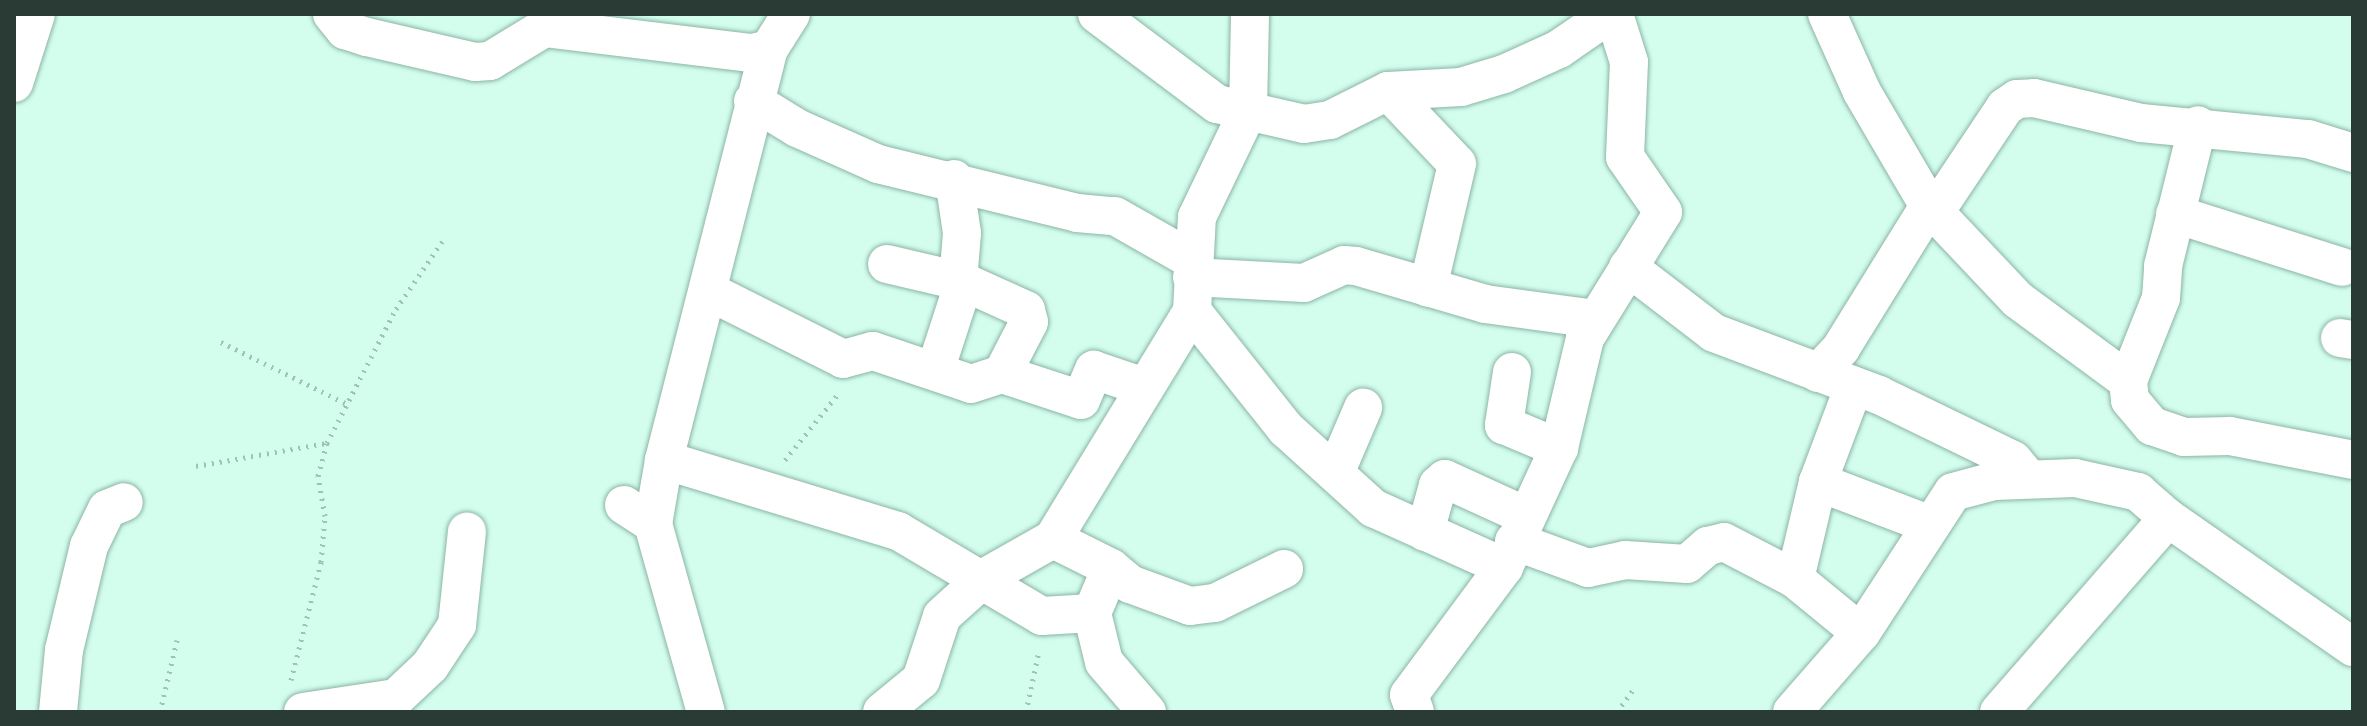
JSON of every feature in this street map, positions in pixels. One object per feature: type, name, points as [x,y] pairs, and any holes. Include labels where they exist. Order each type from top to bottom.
[{"type":"street","points":[[14,83],[36,14]]},
{"type":"street","points":[[332,14],[345,30],[475,62],[490,61],[535,21],[685,29],[752,53],[769,49]]},
{"type":"street","points":[[706,712],[639,515],[664,460],[753,101],[769,49],[791,14]]},
{"type":"street","points":[[1097,14],[1217,104],[1316,124],[1388,91],[1461,87],[1504,74],[1559,49],[1612,14],[1629,62],[1625,157],[1663,212],[1594,319],[1581,351],[1559,448],[1514,541],[1409,695],[1407,702],[1415,712]]},
{"type":"street","points":[[882,712],[921,680],[942,616],[984,578],[1053,539],[1144,387],[1192,283],[1197,217],[1248,111],[1250,14]]},
{"type":"street","points":[[1827,14],[1862,92],[1932,209],[2018,300],[2128,381]]},
{"type":"street","points":[[1388,91],[1457,164],[1428,288]]},
{"type":"street","points":[[1818,373],[1841,348],[1932,209],[2005,107],[2017,99],[2034,98],[2141,123],[2198,125],[2308,139],[2353,153]]},
{"type":"street","points":[[753,101],[797,128],[878,164],[954,179],[1054,208],[1115,216],[1192,283],[1286,429],[1336,471],[1373,508],[1425,532],[1514,541],[1588,568],[1625,560],[1687,564],[1708,546],[1724,542],[1795,579],[1861,633]]},
{"type":"street","points":[[2198,125],[2175,214],[2161,298],[2128,381],[2130,400],[2138,413],[2168,434],[2230,436],[2353,460]]},
{"type":"street","points":[[935,371],[961,282],[962,233],[954,179]]},
{"type":"street","points":[[2175,214],[2342,267]]},
{"type":"street","points":[[887,264],[961,282],[1028,315],[1002,374]]},
{"type":"street","points":[[1192,283],[1304,283],[1344,265],[1485,304],[1594,319]]},
{"type":"street","points":[[1628,267],[1714,333],[1854,386],[1991,448],[2013,460],[2029,479]]},
{"type":"street","points":[[708,291],[843,359],[873,351],[971,384],[1002,374],[1081,400],[1092,419],[1119,433]]},
{"type":"street","points":[[1081,400],[1094,370],[1144,387]]},
{"type":"street","points":[[1512,372],[1504,425],[1559,448]]},
{"type":"street","points":[[1795,579],[1818,482],[1854,386]]},
{"type":"street","points":[[1336,471],[1363,408]]},
{"type":"street","points":[[664,460],[898,531],[984,578],[1014,603],[1042,616],[1092,613]]},
{"type":"street","points":[[1792,712],[1861,633],[1928,524],[1953,492],[2029,479],[2075,478],[2138,492],[2168,518],[2353,647]]},
{"type":"street","points":[[1425,532],[1438,485],[1445,479],[1514,541]]},
{"type":"street","points":[[1818,482],[1928,524]]},
{"type":"street","points":[[58,712],[64,650],[89,546],[107,509],[124,502]]},
{"type":"street","points":[[1999,712],[2168,518]]},
{"type":"street","points":[[295,704],[396,698],[430,666],[457,625],[467,532]]},
{"type":"street","points":[[1053,539],[1111,568],[1130,584],[1190,606],[1215,603],[1284,569]]},
{"type":"street","points":[[1111,568],[1092,613],[1104,662],[1147,712]]},
{"type":"path","points":[[295,704],[321,562],[325,516],[318,476],[327,443],[396,309],[446,236]]},
{"type":"path","points":[[221,342],[347,404]]},
{"type":"path","points":[[196,466],[327,443]]},
{"type":"path","points":[[1026,712],[1036,677],[1042,616]]},
{"type":"path","points":[[160,712],[177,640]]},
{"type":"path","points":[[1617,712],[1634,689]]}]
